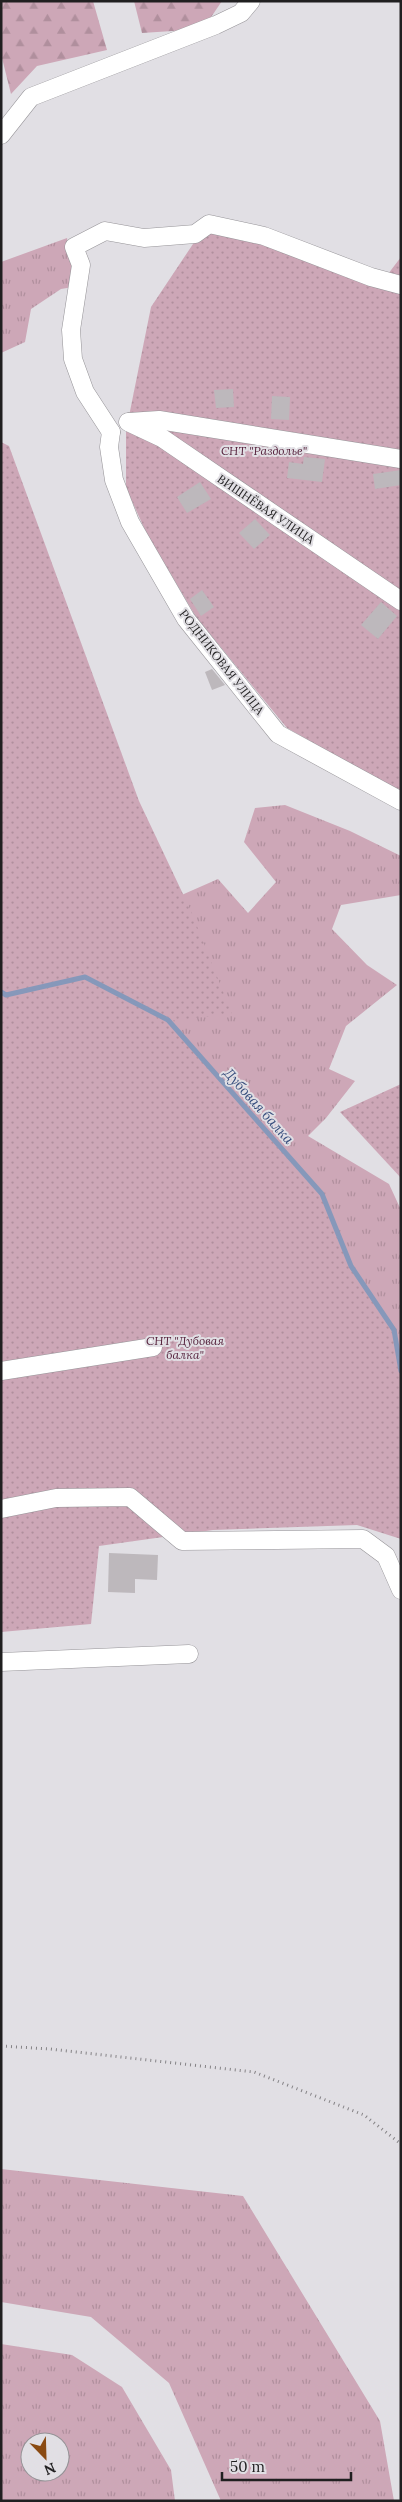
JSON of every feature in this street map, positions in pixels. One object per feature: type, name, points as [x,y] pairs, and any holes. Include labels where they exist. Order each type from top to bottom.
[{"type":"street","points":[[1,135],[31,97],[216,25],[241,13],[251,1]]},
{"type":"street","points":[[401,285],[371,277],[264,236],[209,224],[195,234],[144,238],[105,231],[74,247],[81,265],[71,330],[73,359],[85,392],[111,432],[128,422],[160,420],[401,459]]},
{"type":"street","name":"ВИШНЁВАЯ УЛИЦА","points":[[128,422],[162,438],[401,601]]},
{"type":"street","name":"РОДНИКОВАЯ УЛИЦА","points":[[111,432],[109,446],[114,480],[130,522],[186,619],[278,734],[401,801]]},
{"type":"street","points":[[1,1371],[153,1347]]},
{"type":"street","points":[[1,1509],[56,1498],[130,1497],[182,1540],[363,1539],[386,1556],[401,1590]]},
{"type":"street","points":[[1,1662],[189,1654]]},
{"type":"path","points":[[1,2046],[50,2049],[254,2072],[364,2116],[401,2144]]},
{"type":"green space","points":[[1,1],[93,1],[107,50],[37,66],[11,94],[1,54]]},
{"type":"green space","points":[[134,1],[222,1],[203,29],[142,33]]},
{"type":"green space","name":"СНТ \"Раздолье\"","points":[[209,220],[259,227],[388,274],[401,257],[401,793],[287,728],[196,617],[146,532],[126,488],[126,431],[151,307]]},
{"type":"green space","points":[[67,238],[73,287],[61,289],[31,309],[25,342],[1,353],[1,262]]},
{"type":"green space","name":"СНТ \"Дубовая балка\"","points":[[1,442],[9,446],[139,801],[191,911],[232,1014],[168,1021],[322,1194],[351,1266],[394,1330],[401,1371],[401,1539],[357,1525],[213,1530],[99,1546],[91,1624],[1,1632]]},
{"type":"green space","points":[[285,805],[350,831],[401,856],[401,895],[341,905],[332,929],[367,965],[397,985],[346,1026],[329,1069],[355,1081],[326,1118],[308,1136],[389,1184],[401,1210],[401,1419],[1,1211],[143,912],[218,879],[248,913],[276,882],[244,842],[255,808]]},
{"type":"green space","points":[[401,1084],[401,1178],[340,1112]]},
{"type":"green space","points":[[1,2169],[243,2196],[380,2421],[394,2501],[221,2501],[169,2383],[91,2317],[1,2302]]},
{"type":"green space","points":[[1,2344],[72,2355],[122,2387],[171,2470],[175,2501],[1,2501]]},
{"type":"building","points":[[233,389],[234,407],[216,408],[214,390]]},
{"type":"building","points":[[272,396],[290,397],[289,420],[271,419]]},
{"type":"building","points":[[304,457],[325,459],[322,482],[287,478],[289,462],[303,464]]},
{"type":"building","points":[[401,470],[401,485],[375,489],[373,474]]},
{"type":"building","points":[[200,482],[211,499],[187,513],[177,497]]},
{"type":"building","points":[[255,519],[270,535],[254,549],[239,533]]},
{"type":"building","points":[[202,590],[214,607],[201,616],[190,599]]},
{"type":"building","points":[[381,602],[397,616],[378,639],[361,625]]},
{"type":"building","points":[[212,669],[225,685],[212,690],[205,672]]},
{"type":"building","points":[[109,1553],[158,1555],[157,1580],[135,1579],[135,1593],[108,1592]]},
{"type":"waterway","name":"Дубовая балка","points":[[1,992],[6,995],[85,977],[168,1020],[322,1194],[351,1266],[394,1330],[401,1371]]}]
